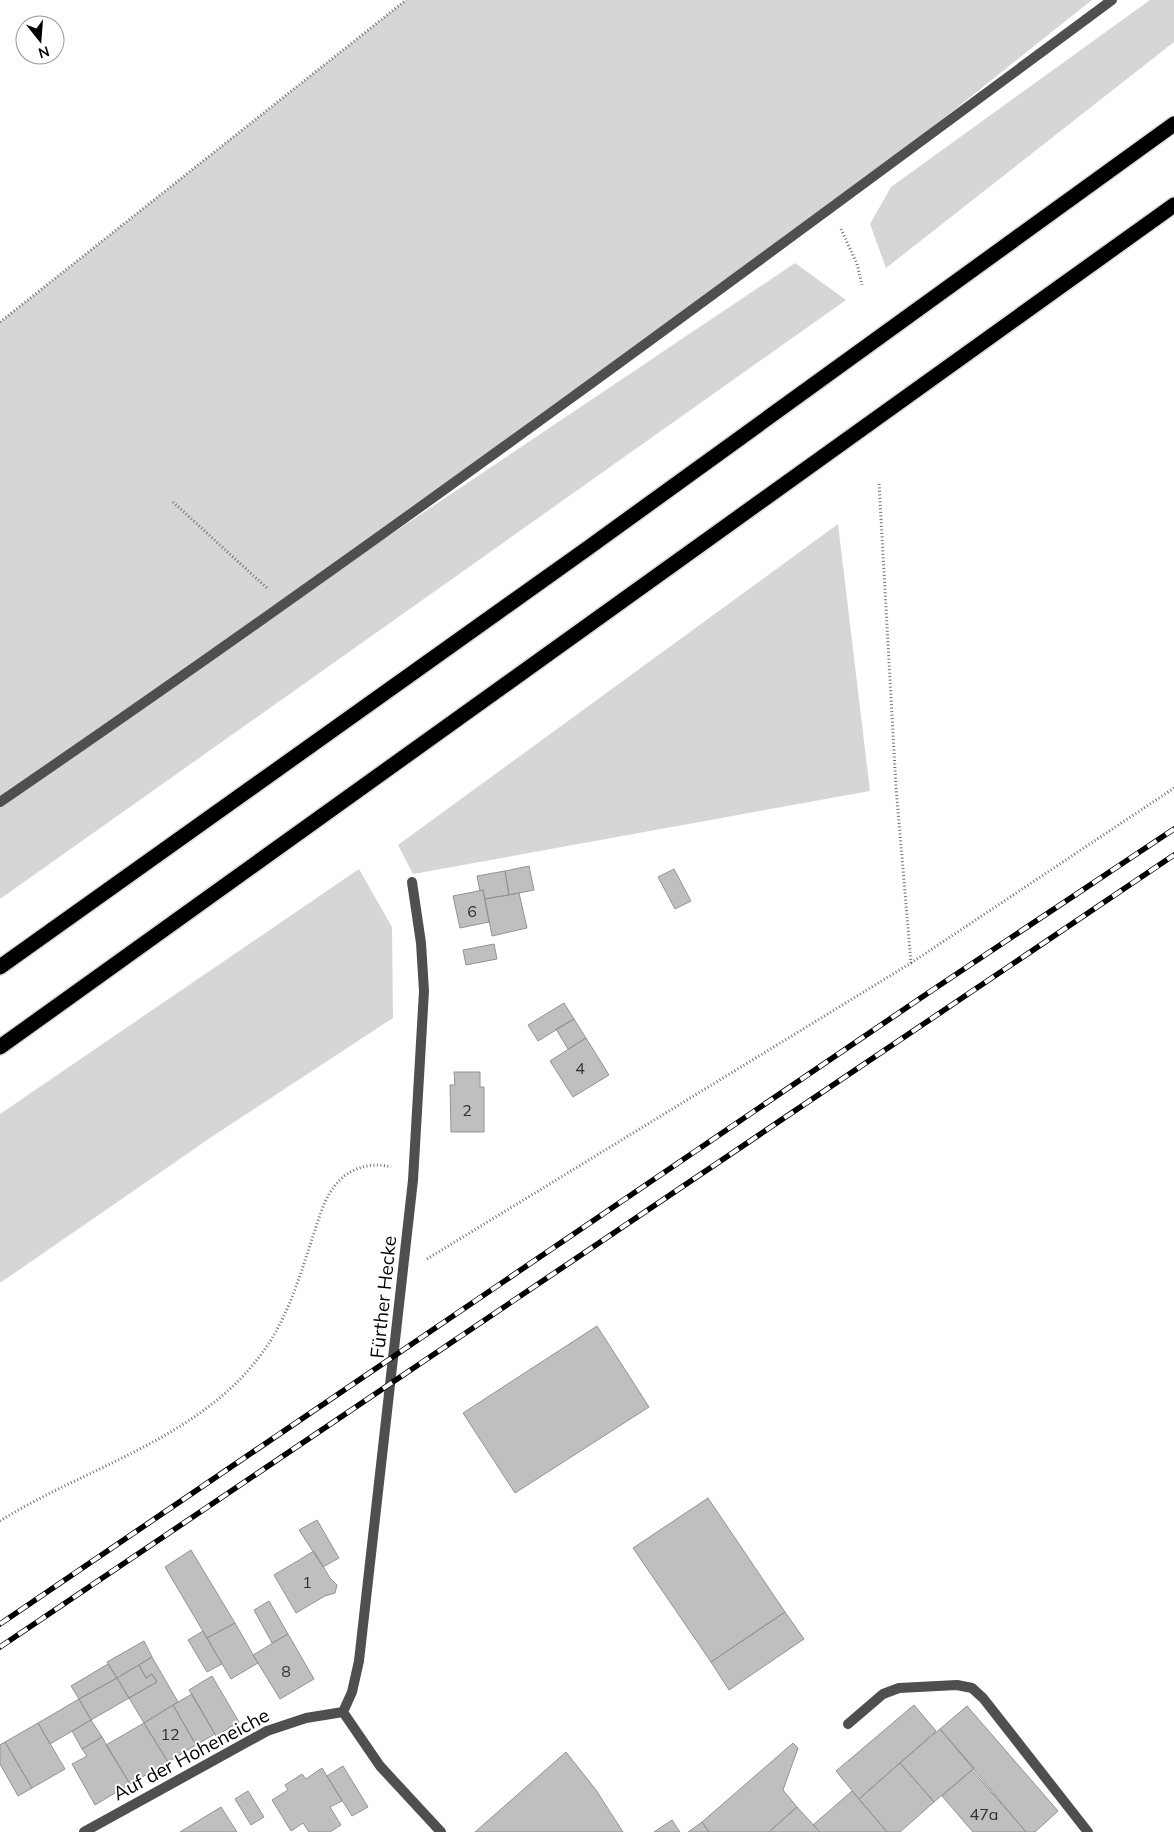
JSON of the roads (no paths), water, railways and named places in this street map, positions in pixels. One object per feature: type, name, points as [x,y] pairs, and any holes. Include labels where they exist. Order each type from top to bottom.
[{"type":"highway","points":[[0,967],[572,559],[1174,124]]},
{"type":"highway","points":[[0,1047],[1174,205]]},
{"type":"street","points":[[0,802],[428,501],[831,208],[1112,0]]},
{"type":"street","name":"Fürther Hecke","points":[[343,1712],[352,1692],[359,1661],[413,1180],[424,979],[422,943],[412,882]]},
{"type":"street","points":[[848,1724],[883,1694],[899,1688],[957,1685],[972,1688],[983,1698],[1088,1832]]},
{"type":"street","points":[[343,1712],[380,1766],[441,1832]]},
{"type":"street","name":"Auf der Hoheneiche","points":[[84,1832],[267,1732],[306,1718],[343,1712]]},
{"type":"railway","points":[[0,1624],[931,991],[1174,829]]},
{"type":"railway","points":[[0,1647],[1174,855]]}]
